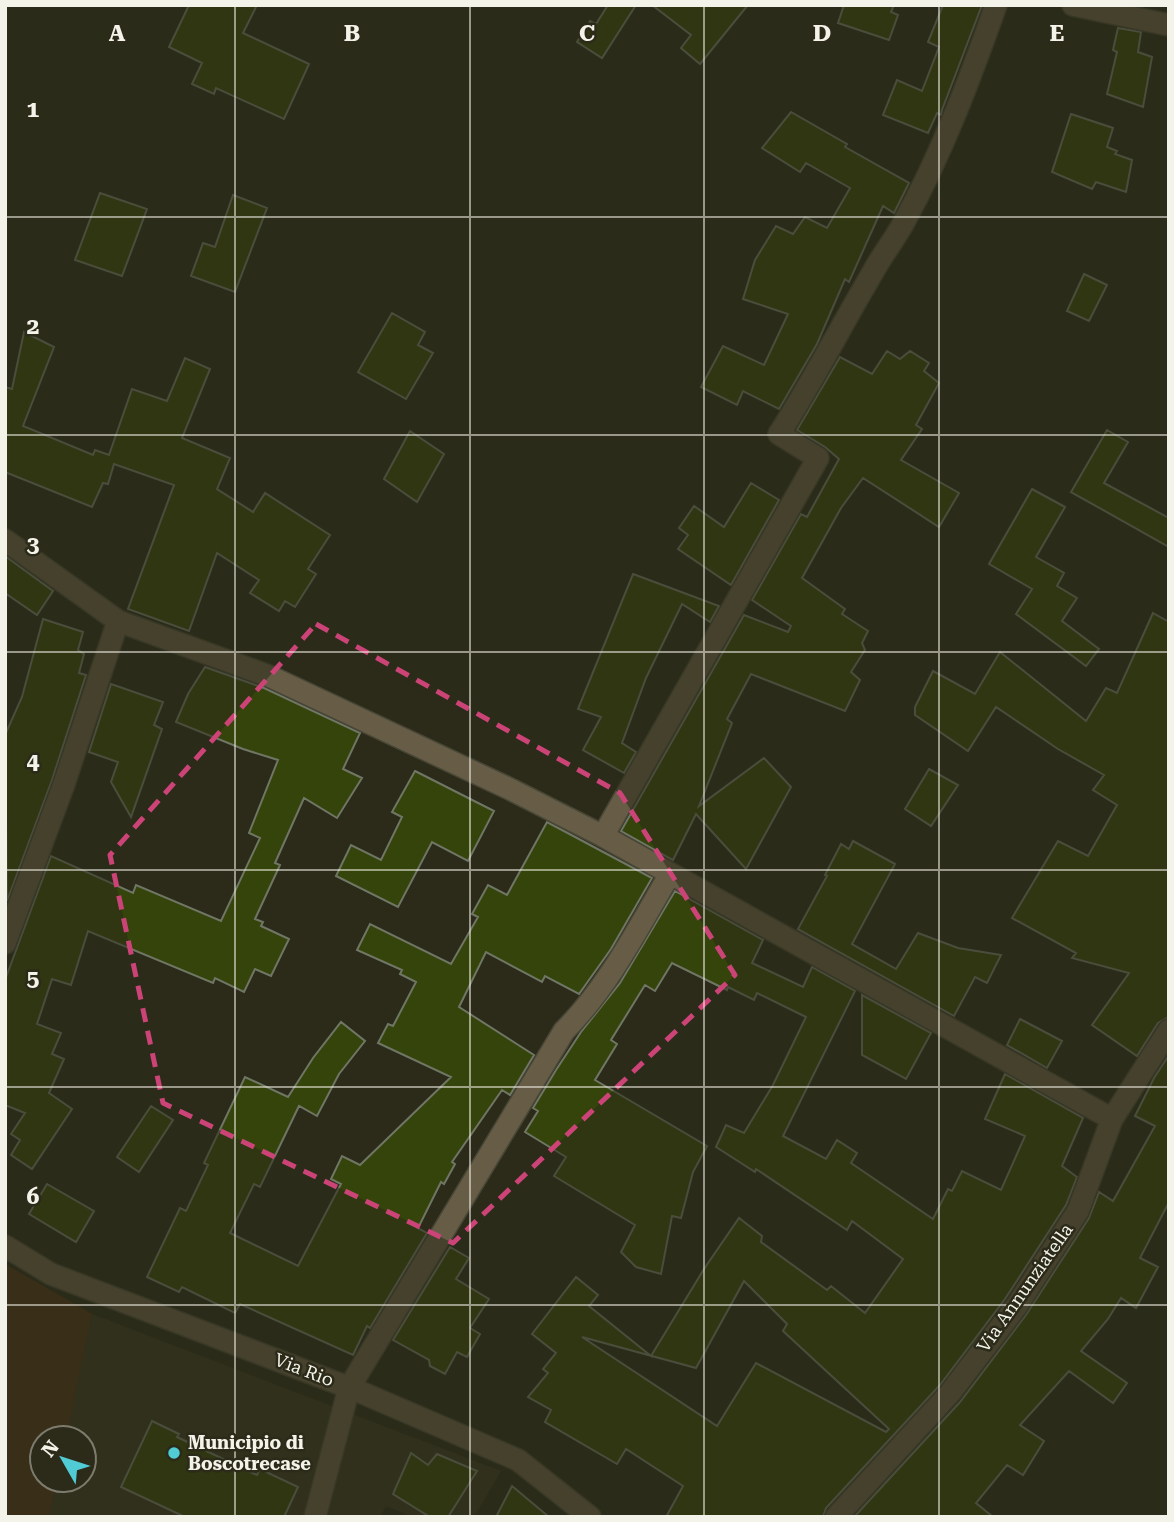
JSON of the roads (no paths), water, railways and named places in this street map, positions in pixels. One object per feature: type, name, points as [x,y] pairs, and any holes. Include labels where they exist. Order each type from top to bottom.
[{"type":"street","points":[[603,836],[818,458],[779,434],[812,383],[874,270],[903,225],[966,88],[996,5]]},
{"type":"street","points":[[1073,5],[1169,25]]},
{"type":"street","points":[[5,540],[118,621],[269,676],[512,790],[603,836],[1112,1119]]},
{"type":"street","points":[[5,943],[52,818],[118,621]]},
{"type":"street","points":[[315,1517],[349,1388],[564,1031],[581,1014],[617,963],[670,874]]},
{"type":"street","name":"Via Annunziatella","points":[[836,1517],[950,1393],[1016,1307],[1078,1211],[1112,1119],[1169,1030]]},
{"type":"street","name":"Via Rio","points":[[5,1246],[51,1274],[349,1388],[518,1460],[590,1517]]},
{"type":"place","name":"Municipio di Boscotrecase","points":[[174,1453]]}]
